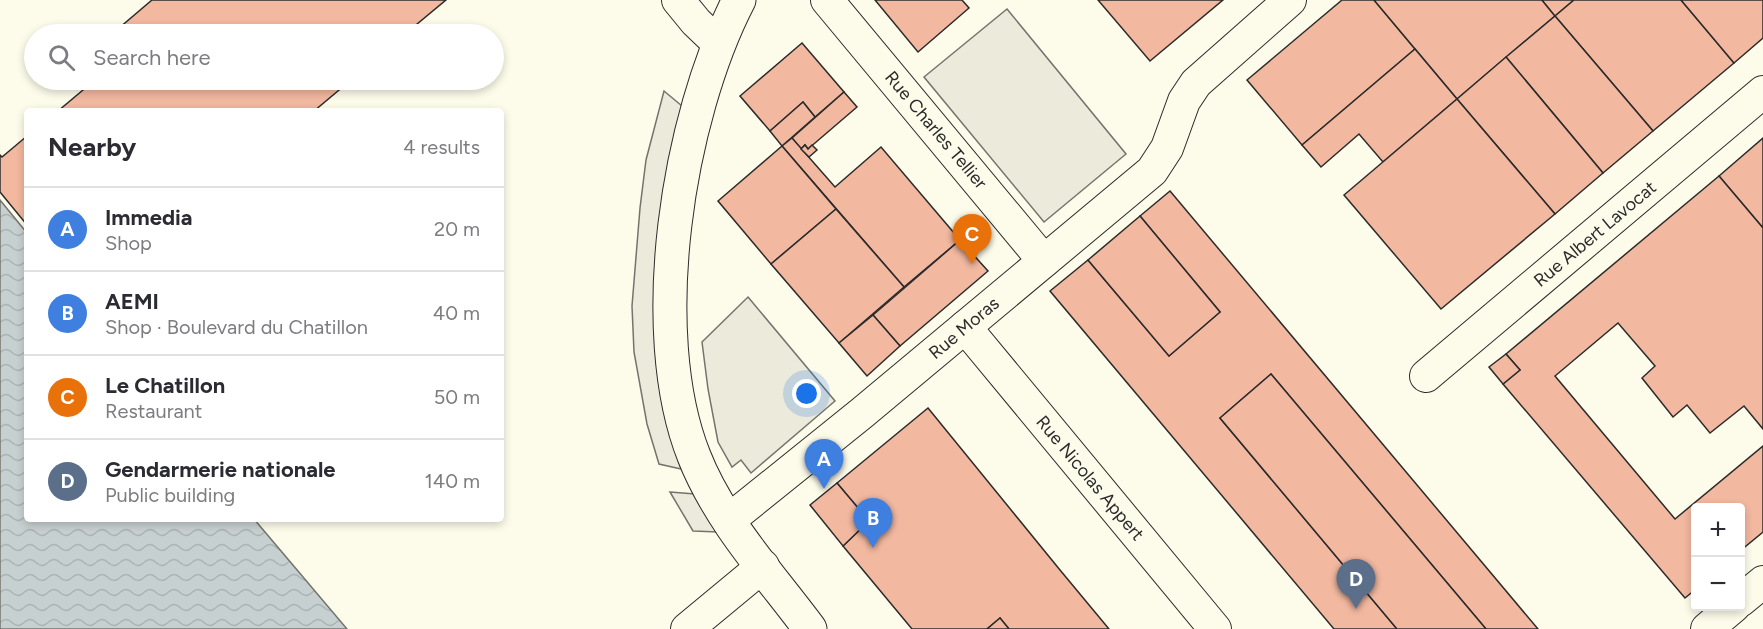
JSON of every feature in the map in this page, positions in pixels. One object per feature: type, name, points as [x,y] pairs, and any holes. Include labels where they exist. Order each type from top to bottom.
[{"type":"main road","points":[[738,0],[719,44],[695,116],[677,214],[670,279],[670,331],[679,404],[693,453],[714,497],[729,520],[810,629]]},
{"type":"street","points":[[678,0],[696,22],[719,44]]},
{"type":"street","name":"Rue Charles Tellier","points":[[827,0],[1044,261]]},
{"type":"street","name":"Rue Moras","points":[[729,520],[1152,171],[1167,148],[1176,119],[1188,93],[1196,83],[1290,0]]},
{"type":"street","name":"Rue Albert Lavocat","points":[[1426,376],[1763,92]]},
{"type":"street","name":"Rue Nicolas Appert","points":[[965,327],[1215,629]]},
{"type":"street","points":[[687,629],[763,566]]},
{"type":"street","points":[[1745,597],[1763,582]]},
{"type":"street","points":[[1707,629],[1728,611]]},
{"type":"shaded area","points":[[1007,9],[1126,154],[1044,222],[924,77]]},
{"type":"shaded area","points":[[664,91],[682,106],[657,261],[654,321],[666,411],[681,469],[659,464],[647,424],[634,352],[632,306],[640,208],[646,160]]},
{"type":"shaded area","points":[[748,297],[835,401],[751,473],[741,460],[732,467],[718,442],[702,342]]},
{"type":"shaded area","points":[[670,492],[695,494],[718,532],[693,531]]},
{"type":"water","points":[[0,200],[24,229],[24,522],[257,522],[347,629],[0,629]]},
{"type":"building","points":[[152,0],[446,0],[417,24],[124,24]]},
{"type":"building","points":[[875,0],[962,0],[969,8],[918,52]]},
{"type":"building","points":[[1098,0],[1223,0],[1150,61]]},
{"type":"building","points":[[1342,0],[1374,0],[1415,49],[1302,145],[1247,80]]},
{"type":"building","points":[[1374,0],[1542,0],[1555,16],[1457,99]]},
{"type":"building","points":[[1542,0],[1574,0],[1555,16]]},
{"type":"building","points":[[1574,0],[1681,0],[1734,63],[1653,131],[1555,16]]},
{"type":"building","points":[[1681,0],[1763,0],[1763,38],[1734,63]]},
{"type":"building","points":[[1555,16],[1653,131],[1603,173],[1506,57]]},
{"type":"building","points":[[802,43],[844,92],[815,117],[803,102],[770,131],[740,96]]},
{"type":"building","points":[[1415,49],[1457,99],[1383,162],[1359,134],[1321,167],[1302,145]]},
{"type":"building","points":[[1506,57],[1603,173],[1555,214],[1457,99]]},
{"type":"building","points":[[83,90],[339,90],[318,108],[62,108]]},
{"type":"building","points":[[844,92],[857,107],[808,149],[805,145],[801,149],[792,138]]},
{"type":"building","points":[[1457,99],[1555,214],[1441,309],[1344,195]]},
{"type":"building","points":[[803,102],[815,117],[782,146],[770,131]]},
{"type":"building","points":[[792,138],[835,187],[881,147],[960,240],[904,287],[782,146]]},
{"type":"building","points":[[1763,138],[1763,228],[1719,176]]},
{"type":"building","points":[[24,139],[24,221],[0,192],[0,155],[2,157]]},
{"type":"building","points":[[805,145],[808,149],[812,145],[817,150],[809,157],[801,149]]},
{"type":"building","points":[[782,146],[836,209],[771,264],[718,201]]},
{"type":"building","points":[[1719,176],[1763,228],[1763,429],[1744,406],[1710,433],[1687,405],[1673,417],[1642,378],[1655,366],[1618,323],[1555,376],[1675,519],[1691,506],[1691,593],[1685,598],[1503,384],[1520,370],[1506,354]]},
{"type":"building","points":[[1170,191],[1538,629],[1486,629],[1271,374],[1220,418],[1397,629],[1334,629],[1050,291],[1088,260],[1169,356],[1220,312],[1140,216]]},
{"type":"building","points":[[836,209],[904,287],[839,343],[771,264]]},
{"type":"building","points":[[1140,216],[1220,312],[1169,356],[1088,260]]},
{"type":"building","points":[[960,240],[988,271],[900,346],[873,315]]},
{"type":"building","points":[[873,315],[900,346],[867,376],[839,343]]},
{"type":"building","points":[[1506,354],[1520,370],[1503,384],[1489,367]]},
{"type":"building","points":[[1271,374],[1486,629],[1397,629],[1220,418]]},
{"type":"building","points":[[928,408],[1109,629],[1009,629],[1000,618],[987,629],[912,629],[843,546],[869,521],[837,483]]},
{"type":"building","points":[[1763,446],[1763,532],[1745,547],[1745,503],[1694,503]]},
{"type":"building","points":[[837,483],[869,521],[843,546],[810,505]]},
{"type":"building","points":[[1000,618],[1009,629],[987,629]]},
{"type":"place","name":"Le Chatillon","points":[[972,264]]},
{"type":"place","name":"Immedia","points":[[824,489]]},
{"type":"place","name":"AEMI","points":[[873,548]]},
{"type":"place","name":"Gendarmerie nationale","points":[[1356,609]]}]
